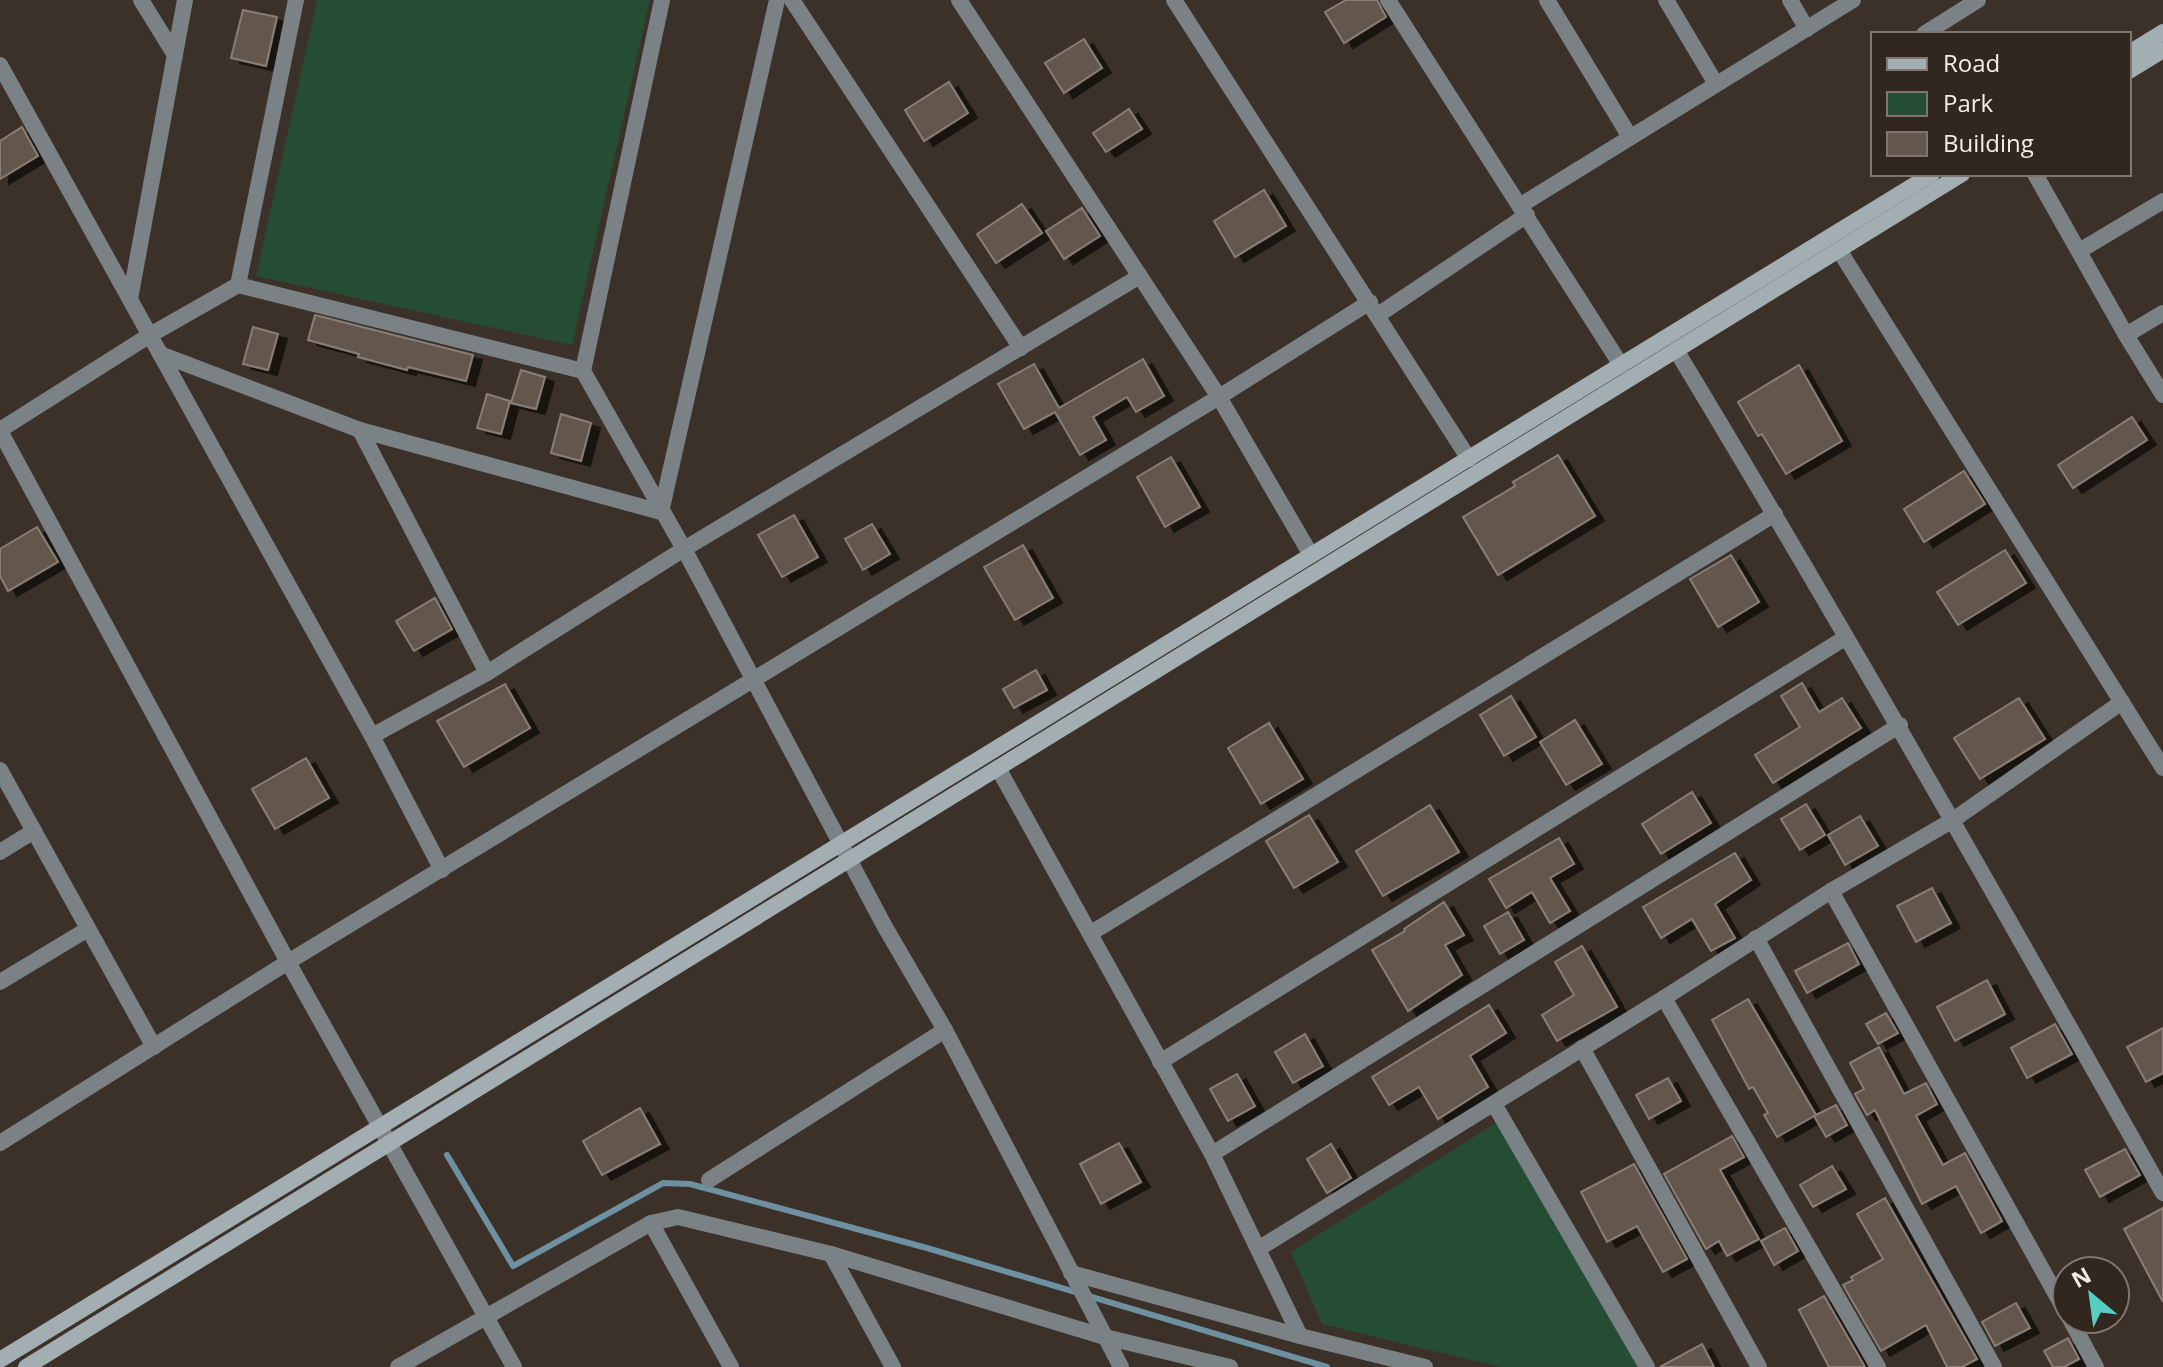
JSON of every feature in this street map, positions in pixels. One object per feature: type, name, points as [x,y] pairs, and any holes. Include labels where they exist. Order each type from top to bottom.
[{"type":"street","points":[[141,0],[175,55]]},
{"type":"street","points":[[130,299],[185,0]]},
{"type":"street","points":[[238,285],[296,0]]},
{"type":"street","points":[[662,0],[583,371],[684,549],[752,681],[945,1030],[1121,1367]]},
{"type":"street","points":[[661,512],[777,0]]},
{"type":"street","points":[[792,0],[1021,348]]},
{"type":"street","points":[[959,0],[1219,397],[1311,555]]},
{"type":"street","points":[[1174,0],[1469,459]]},
{"type":"street","points":[[1388,0],[1621,365]]},
{"type":"street","points":[[1547,0],[1630,137]]},
{"type":"street","points":[[1666,0],[1716,84]]},
{"type":"street","points":[[1790,0],[1807,29]]},
{"type":"street","points":[[0,1143],[288,962],[1219,397],[1374,308],[1630,137],[1853,0]]},
{"type":"street","points":[[1927,32],[1978,0]]},
{"type":"street","points":[[2131,52],[2163,32]]},
{"type":"street","points":[[2131,70],[2163,50]]},
{"type":"street","points":[[0,65],[372,736],[442,870]]},
{"type":"street","points":[[0,1360],[1929,176]]},
{"type":"street","points":[[26,1367],[1959,176]]},
{"type":"street","points":[[2036,176],[2163,395]]},
{"type":"street","points":[[2079,251],[2163,201]]},
{"type":"street","points":[[1839,250],[2163,768]]},
{"type":"street","points":[[372,736],[487,673],[684,549],[1140,276]]},
{"type":"street","points":[[514,1367],[288,962],[0,430],[150,335],[238,285],[583,371]]},
{"type":"street","points":[[2126,335],[2163,313]]},
{"type":"street","points":[[1676,350],[1845,638],[1900,725],[2163,1193]]},
{"type":"street","points":[[160,354],[360,430],[661,512]]},
{"type":"street","points":[[360,430],[487,673]]},
{"type":"street","points":[[1091,933],[1775,514]]},
{"type":"street","points":[[1160,1062],[1845,638]]},
{"type":"street","points":[[1258,1249],[1831,891],[1953,820],[2122,702]]},
{"type":"street","points":[[1212,1154],[1900,725]]},
{"type":"street","points":[[998,768],[1212,1154],[1300,1336]]},
{"type":"street","points":[[0,770],[154,1047]]},
{"type":"street","points":[[0,852],[34,831]]},
{"type":"street","points":[[1831,891],[2051,1286]]},
{"type":"street","points":[[0,982],[88,929]]},
{"type":"street","points":[[1756,938],[1994,1367]]},
{"type":"street","points":[[1664,998],[1878,1367]]},
{"type":"street","points":[[709,1180],[945,1030]]},
{"type":"street","points":[[1582,1048],[1759,1367]]},
{"type":"street","points":[[1494,1104],[1647,1367]]},
{"type":"street","points":[[398,1367],[651,1223],[678,1217],[831,1254],[1105,1337],[1230,1367]]},
{"type":"street","points":[[651,1223],[731,1367]]},
{"type":"street","points":[[831,1254],[893,1367]]},
{"type":"street","points":[[1071,1273],[1425,1367]]},
{"type":"street","points":[[2078,1335],[2096,1367]]},
{"type":"green space","points":[[317,0],[650,0],[572,345],[256,276]]},
{"type":"green space","points":[[1496,1123],[1640,1367],[1500,1367],[1322,1324],[1291,1252]]},
{"type":"building","points":[[1346,0],[1377,0],[1386,17],[1344,43],[1325,12]]},
{"type":"building","points":[[243,10],[277,17],[266,66],[231,58]]},
{"type":"building","points":[[1084,39],[1102,68],[1064,93],[1045,63]]},
{"type":"building","points":[[949,82],[968,113],[924,141],[905,110]]},
{"type":"building","points":[[1129,109],[1142,129],[1106,152],[1093,133]]},
{"type":"building","points":[[22,127],[38,156],[0,179],[0,141]]},
{"type":"building","points":[[1264,190],[1286,226],[1235,257],[1214,221]]},
{"type":"building","points":[[1022,204],[1042,233],[996,263],[977,234]]},
{"type":"building","points":[[1082,208],[1100,236],[1064,259],[1046,231]]},
{"type":"building","points":[[315,315],[473,355],[466,381],[408,367],[407,370],[308,340]]},
{"type":"building","points":[[253,327],[278,334],[268,370],[243,364]]},
{"type":"building","points":[[1143,359],[1164,396],[1136,412],[1127,397],[1093,417],[1106,440],[1080,455],[1055,412],[1024,429],[998,384],[1034,364],[1059,408]]},
{"type":"building","points":[[1799,365],[1842,441],[1786,474],[1738,402]]},
{"type":"building","points":[[521,370],[545,377],[536,409],[511,403]]},
{"type":"building","points":[[487,394],[510,401],[501,434],[477,428]]},
{"type":"building","points":[[561,414],[591,423],[581,461],[551,453]]},
{"type":"building","points":[[2132,417],[2147,440],[2073,488],[2058,465]]},
{"type":"building","points":[[1558,455],[1595,516],[1498,575],[1463,517],[1515,486],[1513,482]]},
{"type":"building","points":[[1171,457],[1200,507],[1165,527],[1137,477]]},
{"type":"building","points":[[1964,471],[1985,504],[1924,542],[1904,509]]},
{"type":"building","points":[[794,515],[818,557],[782,577],[758,535]]},
{"type":"building","points":[[872,524],[890,554],[863,570],[845,539]]},
{"type":"building","points":[[37,527],[58,562],[8,591],[0,576],[0,549]]},
{"type":"building","points":[[1023,545],[1053,598],[1015,620],[984,567]]},
{"type":"building","points":[[2005,550],[2026,583],[1958,625],[1937,592]]},
{"type":"building","points":[[1731,555],[1759,602],[1718,627],[1690,579]]},
{"type":"building","points":[[435,598],[452,629],[414,651],[396,621]]},
{"type":"building","points":[[1036,670],[1047,690],[1014,708],[1003,689]]},
{"type":"building","points":[[1802,683],[1819,712],[1842,698],[1861,728],[1773,783],[1755,755],[1800,727],[1781,696]]},
{"type":"building","points":[[505,684],[530,728],[464,767],[437,721]]},
{"type":"building","points":[[1511,696],[1536,737],[1504,756],[1480,715]]},
{"type":"building","points":[[2019,698],[2045,739],[1980,779],[1954,738]]},
{"type":"building","points":[[1575,720],[1602,764],[1566,785],[1540,742]]},
{"type":"building","points":[[1269,723],[1303,779],[1261,804],[1228,748]]},
{"type":"building","points":[[306,758],[329,798],[275,829],[252,789]]},
{"type":"building","points":[[1692,792],[1711,823],[1661,854],[1642,824]]},
{"type":"building","points":[[1806,804],[1825,835],[1800,850],[1781,819]]},
{"type":"building","points":[[1430,805],[1459,852],[1383,896],[1356,851]]},
{"type":"building","points":[[1309,815],[1338,862],[1294,888],[1266,841]]},
{"type":"building","points":[[1860,816],[1878,846],[1845,865],[1828,835]]},
{"type":"building","points":[[1559,838],[1574,864],[1550,878],[1570,911],[1550,923],[1532,892],[1506,908],[1489,879]]},
{"type":"building","points":[[1735,853],[1751,880],[1715,904],[1735,938],[1711,951],[1692,919],[1661,938],[1643,907]]},
{"type":"building","points":[[1932,888],[1951,923],[1916,942],[1897,906]]},
{"type":"building","points":[[1444,902],[1464,935],[1445,945],[1462,975],[1408,1011],[1372,950],[1405,931]]},
{"type":"building","points":[[1508,912],[1524,940],[1500,954],[1484,926]]},
{"type":"building","points":[[1848,943],[1859,964],[1807,993],[1795,971]]},
{"type":"building","points":[[1582,946],[1617,1007],[1557,1041],[1542,1015],[1574,995],[1555,962]]},
{"type":"building","points":[[1987,980],[2005,1014],[1955,1041],[1937,1007]]},
{"type":"building","points":[[1748,999],[1816,1115],[1777,1137],[1764,1115],[1768,1113],[1753,1087],[1749,1089],[1712,1020]]},
{"type":"building","points":[[1489,1005],[1506,1033],[1470,1056],[1488,1087],[1438,1119],[1419,1087],[1389,1105],[1372,1077]]},
{"type":"building","points":[[1886,1013],[1898,1033],[1878,1044],[1866,1024]]},
{"type":"building","points":[[2055,1024],[2072,1054],[2027,1078],[2011,1048]]},
{"type":"building","points":[[2163,1028],[2163,1073],[2146,1082],[2127,1047]]},
{"type":"building","points":[[1305,1034],[1323,1066],[1293,1083],[1275,1052]]},
{"type":"building","points":[[1879,1047],[1904,1094],[1926,1083],[1937,1104],[1916,1116],[1943,1165],[1965,1153],[2002,1221],[1981,1233],[1956,1186],[1922,1204],[1875,1110],[1867,1115],[1855,1094],[1864,1089],[1850,1063]]},
{"type":"building","points":[[1237,1074],[1255,1106],[1228,1121],[1210,1089]]},
{"type":"building","points":[[1668,1078],[1681,1101],[1649,1119],[1636,1095]]},
{"type":"building","points":[[1836,1105],[1847,1125],[1826,1137],[1814,1116]]},
{"type":"building","points":[[640,1108],[660,1144],[602,1175],[583,1141]]},
{"type":"building","points":[[1732,1136],[1744,1157],[1720,1170],[1759,1239],[1727,1256],[1719,1241],[1706,1249],[1664,1174]]},
{"type":"building","points":[[1119,1143],[1141,1182],[1101,1204],[1080,1164]]},
{"type":"building","points":[[1331,1144],[1351,1178],[1327,1193],[1307,1159]]},
{"type":"building","points":[[2125,1149],[2140,1175],[2100,1197],[2085,1170]]},
{"type":"building","points":[[1634,1164],[1687,1259],[1663,1272],[1637,1226],[1607,1242],[1581,1192]]},
{"type":"building","points":[[1832,1166],[1846,1189],[1813,1207],[1800,1185]]},
{"type":"building","points":[[1885,1198],[1977,1359],[1962,1367],[1947,1367],[1926,1325],[1881,1351],[1843,1285],[1883,1259],[1857,1214]]},
{"type":"building","points":[[2163,1208],[2163,1302],[2124,1229]]},
{"type":"building","points":[[1785,1228],[1798,1251],[1774,1265],[1761,1241]]},
{"type":"building","points":[[1824,1296],[1865,1367],[1829,1367],[1799,1310]]},
{"type":"building","points":[[2016,1303],[2030,1328],[1995,1346],[1982,1322]]},
{"type":"building","points":[[2068,1338],[2079,1359],[2064,1367],[2053,1367],[2044,1351]]},
{"type":"building","points":[[1702,1344],[1714,1367],[1660,1367]]},
{"type":"waterway","points":[[447,1155],[513,1266],[663,1183],[690,1184],[927,1248],[1327,1367]]}]
